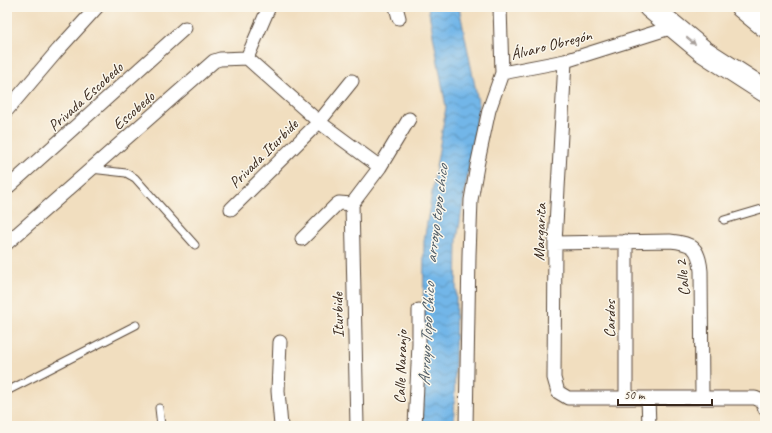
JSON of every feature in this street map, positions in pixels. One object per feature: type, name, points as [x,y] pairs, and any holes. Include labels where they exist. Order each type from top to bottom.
[{"type":"highway","points":[[650,7],[703,51],[765,91]]},
{"type":"highway","points":[[742,7],[765,26]]},
{"type":"street","points":[[7,110],[98,7]]},
{"type":"street","points":[[269,7],[247,58],[319,122],[380,167]]},
{"type":"street","points":[[500,7],[502,73]]},
{"type":"street","name":"Álvaro Obregón","points":[[466,426],[469,255],[472,200],[476,166],[489,110],[502,73],[565,61],[673,27]]},
{"type":"street","name":"Privada Escobedo","points":[[7,188],[186,28]]},
{"type":"street","name":"Escobedo","points":[[7,242],[214,61],[227,58],[247,58]]},
{"type":"street","name":"Margarita","points":[[565,61],[555,242],[554,378],[558,392],[568,398],[626,398]]},
{"type":"street","name":"Privada Iturbide","points":[[231,209],[319,122],[352,81]]},
{"type":"street","points":[[302,239],[336,205],[339,203],[352,204],[380,167],[409,119]]},
{"type":"street","name":"Iturbide","points":[[352,204],[357,426]]},
{"type":"street","name":"Calle 2","points":[[555,242],[626,241],[686,243],[690,245],[698,254],[701,271],[702,397]]},
{"type":"street","name":"Cardos","points":[[626,241],[626,398]]},
{"type":"street","name":"Calle Naranjo","points":[[415,426],[419,310]]},
{"type":"street","points":[[280,342],[278,391],[281,426]]},
{"type":"street","points":[[626,398],[755,398],[763,405]]},
{"type":"street","points":[[648,398],[648,426]]},
{"type":"lane","points":[[91,169],[126,173],[135,178],[195,245]]},
{"type":"lane","points":[[724,220],[765,208]]},
{"type":"lane","points":[[7,391],[136,324]]},
{"type":"lane","points":[[159,408],[161,426]]},
{"type":"water","points":[[428,7],[459,7],[479,106],[457,240],[454,426],[422,426],[424,241],[446,107]]},
{"type":"water label","name":"arroyo topo chico","points":[[436,214]]},
{"type":"water label","name":"Arroyo Topo Chico","points":[[426,334]]}]
